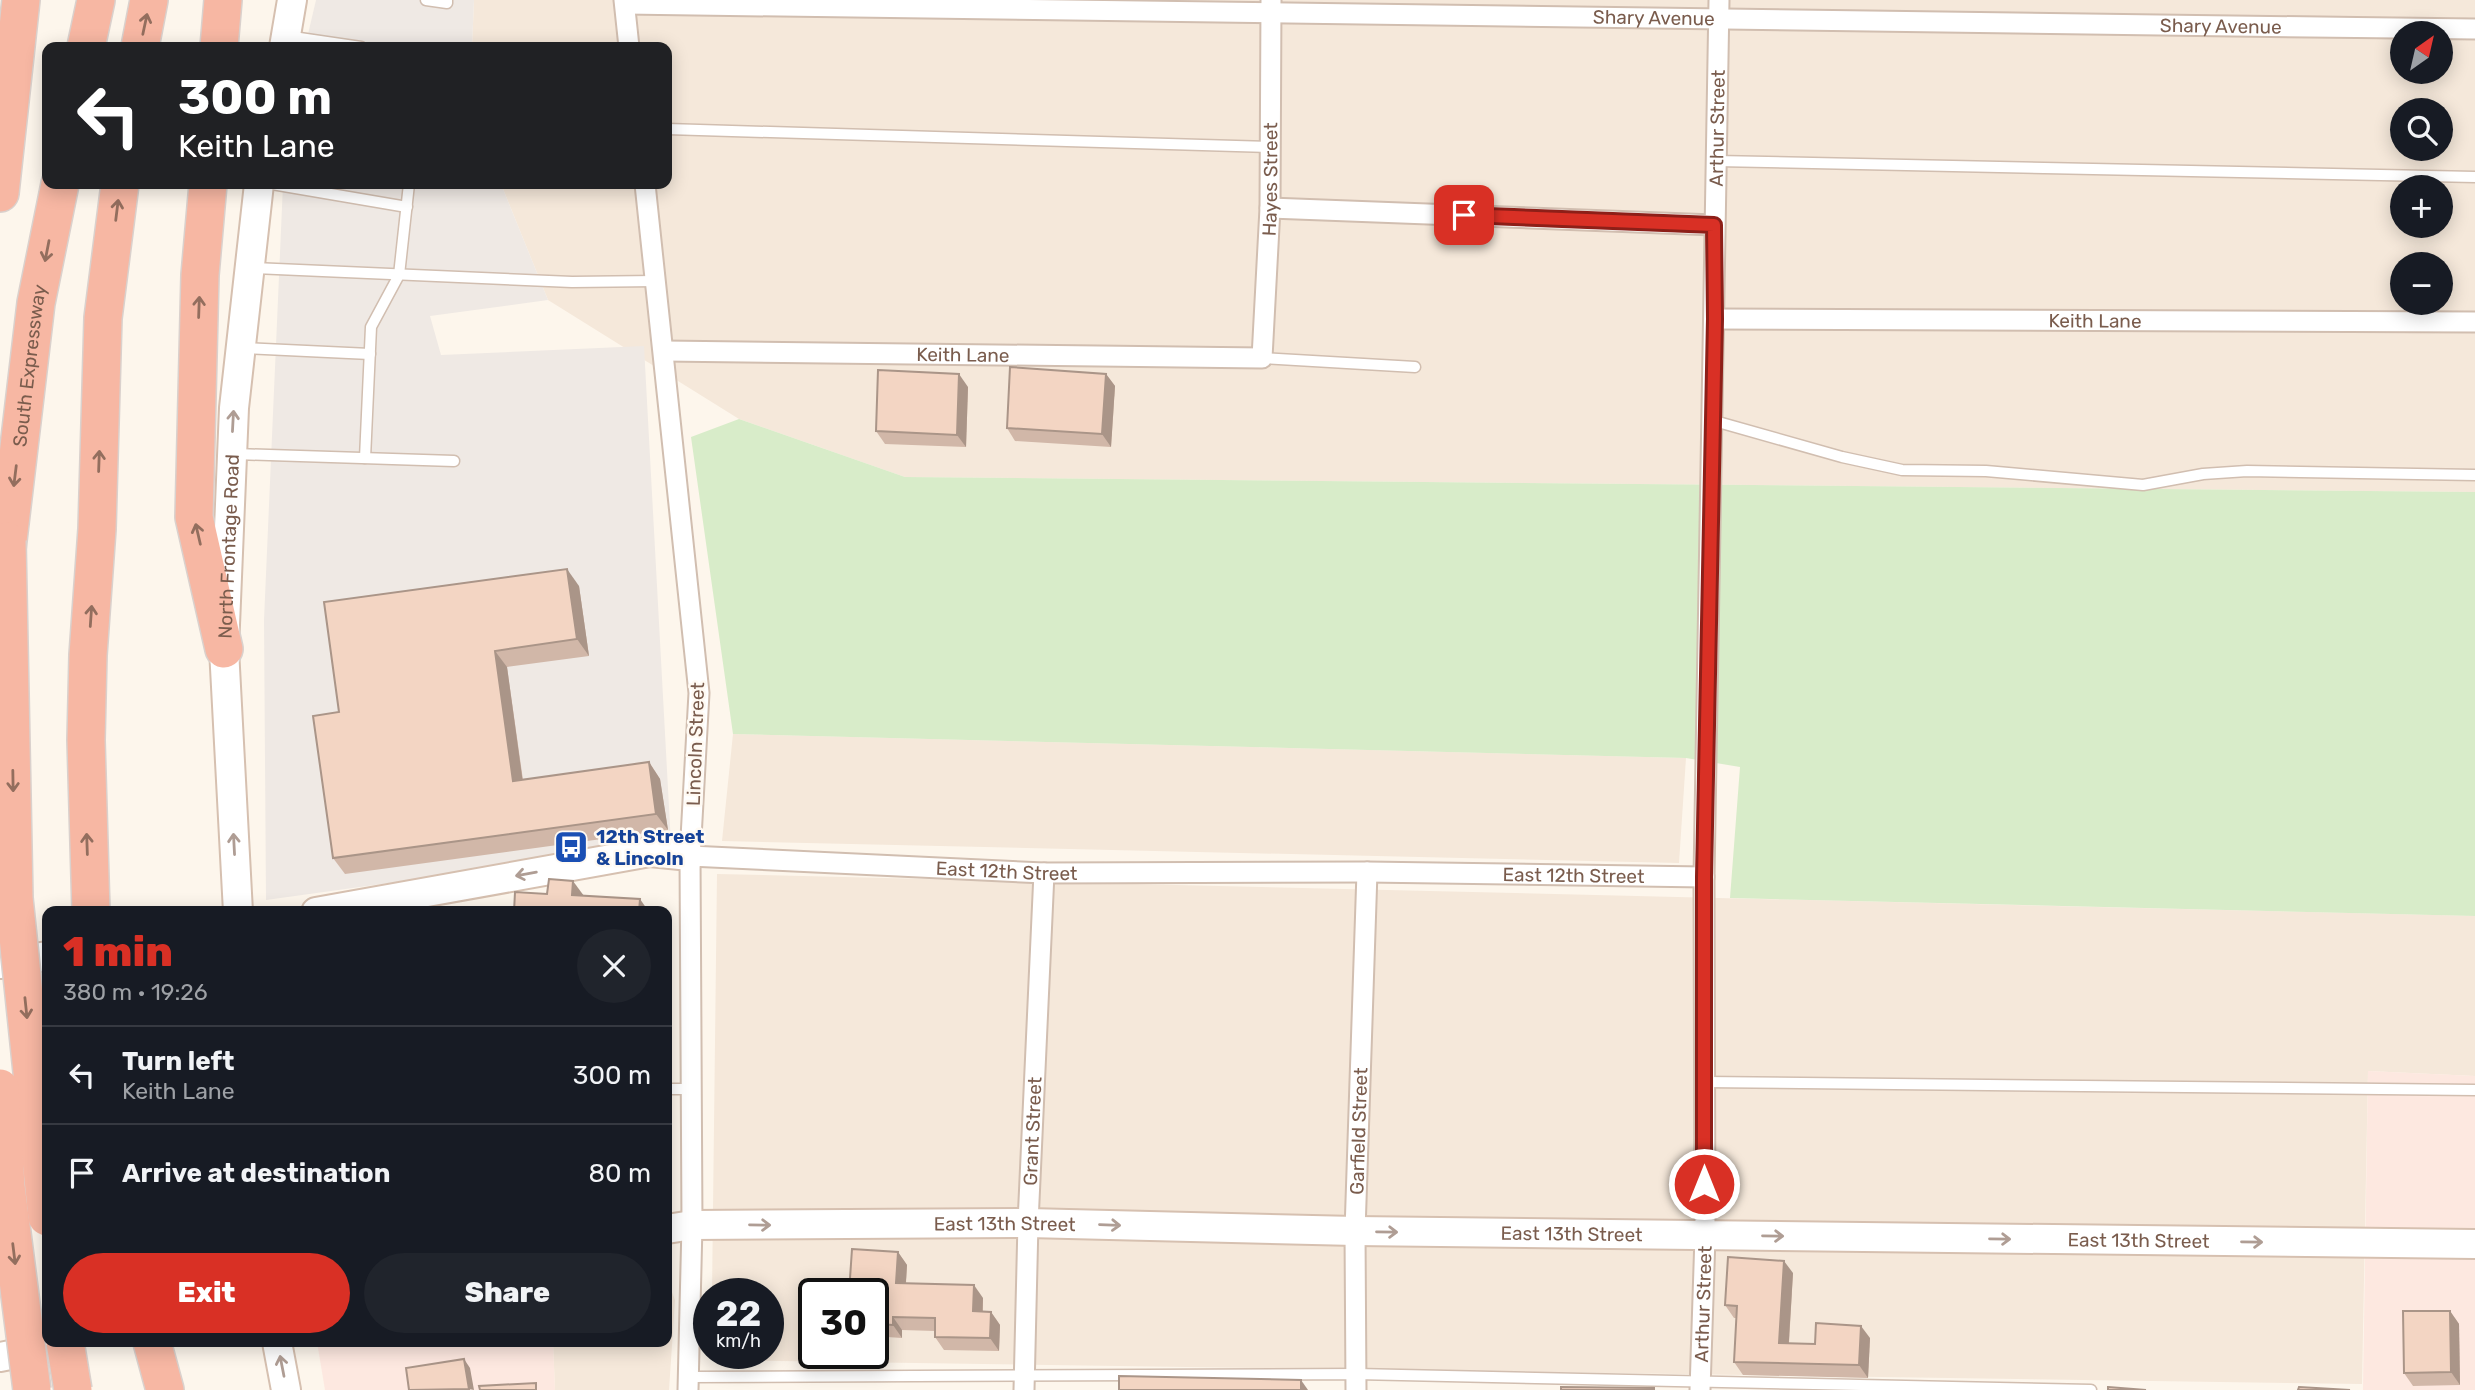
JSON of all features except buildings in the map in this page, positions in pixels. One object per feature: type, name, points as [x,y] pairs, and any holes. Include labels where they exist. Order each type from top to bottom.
[{"type":"highway","points":[[0,193],[21,0]]},
{"type":"highway","points":[[87,42],[96,0]]},
{"type":"highway","points":[[140,42],[149,0]]},
{"type":"highway","points":[[219,42],[223,0]]},
{"type":"highway","name":"South Expressway","points":[[42,1169],[14,898],[7,541],[37,303],[59,189]]},
{"type":"highway","points":[[90,906],[86,740],[97,529],[103,318],[119,189]]},
{"type":"highway","points":[[208,189],[200,275],[194,517],[224,649]]},
{"type":"highway","points":[[0,635],[7,541]]},
{"type":"highway","points":[[0,1088],[6,1186],[32,1390]]},
{"type":"highway","points":[[66,1347],[73,1390]]},
{"type":"highway","points":[[137,1347],[144,1390]]},
{"type":"highway","points":[[153,1347],[164,1390]]},
{"type":"street","points":[[285,42],[292,0]]},
{"type":"street","name":"Arthur Street","points":[[1700,1386],[1705,1236],[1704,877],[1719,0]]},
{"type":"street","points":[[624,2],[628,42]]},
{"type":"street","name":"Shary Avenue","points":[[624,2],[1270,5],[1719,20],[2475,29]]},
{"type":"street","name":"Hayes Street","points":[[1262,358],[1270,208],[1270,5]]},
{"type":"street","name":"North Frontage Road","points":[[238,906],[224,649],[232,454],[240,347],[258,189]]},
{"type":"street","name":"Lincoln Street","points":[[646,189],[699,693],[690,856],[691,1088],[679,1227],[688,1384]]},
{"type":"street","points":[[1270,208],[1714,225]]},
{"type":"street","name":"Keith Lane","points":[[1715,319],[2475,323]]},
{"type":"street","name":"Keith Lane","points":[[664,351],[1262,358]]},
{"type":"street","name":"East 12th Street","points":[[355,906],[650,852],[1044,873],[1367,872],[1704,877]]},
{"type":"street","name":"Garfield Street","points":[[1356,1382],[1354,1231],[1367,872]]},
{"type":"street","name":"Grant Street","points":[[1024,1383],[1028,1223],[1044,873]]},
{"type":"street","points":[[0,964],[42,957]]},
{"type":"street","name":"East 13th Street","points":[[679,1227],[1028,1223],[1354,1231],[2475,1244]]},
{"type":"street","points":[[0,1357],[48,1347]]},
{"type":"street","points":[[278,1347],[286,1390]]},
{"type":"lane","points":[[426,0],[447,3],[447,0]]},
{"type":"lane","points":[[672,128],[1270,147]]},
{"type":"lane","points":[[1715,161],[2475,177]]},
{"type":"lane","points":[[301,189],[407,207]]},
{"type":"lane","points":[[365,458],[371,327],[400,275],[409,189]]},
{"type":"lane","points":[[249,268],[572,282],[656,281]]},
{"type":"lane","points":[[240,347],[370,354]]},
{"type":"lane","points":[[1262,358],[1415,367]]},
{"type":"lane","points":[[1711,420],[1842,457],[1902,470],[1986,471],[2143,485],[2203,474],[2247,471],[2475,475]]},
{"type":"lane","points":[[232,454],[454,461]]},
{"type":"lane","points":[[1704,1082],[2475,1090]]},
{"type":"lane","points":[[672,1089],[691,1088]]},
{"type":"lane","points":[[688,1384],[1356,1382],[2091,1390]]},
{"type":"shaded area","points":[[316,0],[474,0],[472,42],[306,42]]},
{"type":"shaded area","points":[[474,0],[2475,0],[2475,492],[905,477],[739,419],[548,300],[503,189],[672,189],[672,42],[472,42]]},
{"type":"shaded area","points":[[283,189],[503,189],[548,300],[430,316],[441,355],[644,346],[671,844],[266,900],[264,620]]},
{"type":"shaded area","points":[[733,734],[1686,758],[1679,863],[722,841]]},
{"type":"shaded area","points":[[717,874],[2475,916],[2475,1076],[2368,1071],[2362,1384],[889,1363],[889,1278],[798,1278],[798,1361],[784,1361],[784,1278],[712,1278]]},
{"type":"shaded area","points":[[2368,1071],[2475,1076],[2475,1390],[2363,1390]]},
{"type":"shaded area","points":[[672,1292],[675,1300],[672,1345]]},
{"type":"shaded area","points":[[318,1347],[553,1347],[555,1390],[325,1390]]},
{"type":"shaded area","points":[[553,1347],[672,1347],[669,1390],[555,1390]]},
{"type":"green space","points":[[739,419],[905,477],[2475,492],[2475,916],[1730,898],[1740,767],[1686,758],[733,734],[691,437]]},
{"type":"place","name":"12th Street & Lincoln","points":[[571,847]]},
{"type":"route","points":[[1464,215],[1714,225],[1715,319],[1710,439],[1704,877],[1704,1184]]}]
